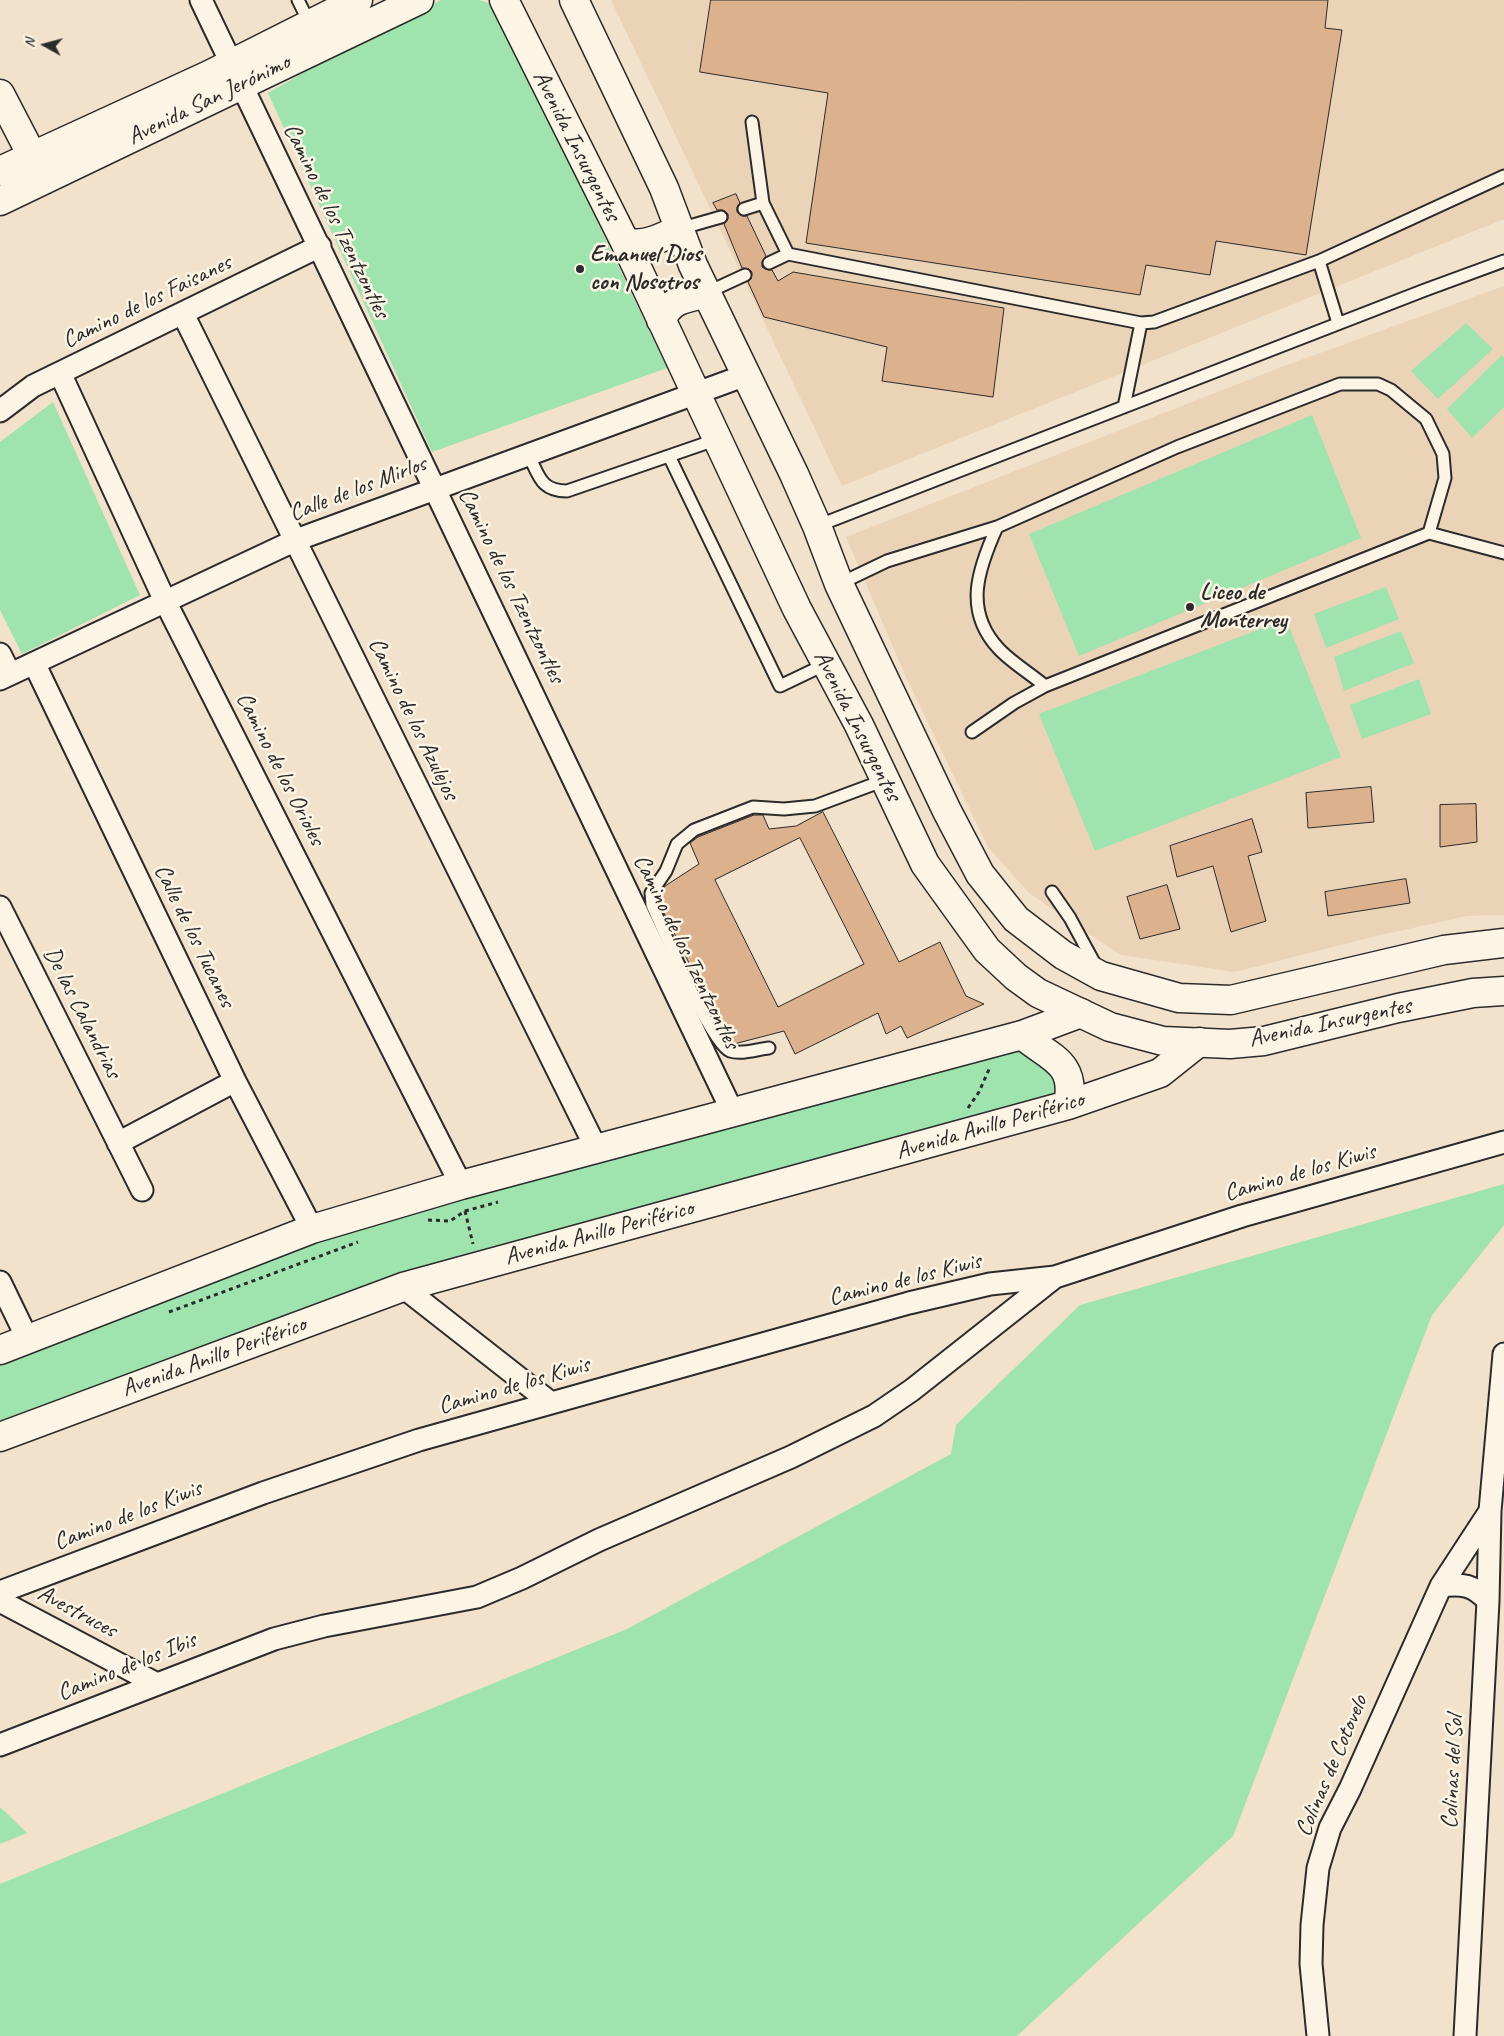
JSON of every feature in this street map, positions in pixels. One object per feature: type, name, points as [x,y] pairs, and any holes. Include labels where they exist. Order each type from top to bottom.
[{"type":"street","name":"Camino de los Tzentzontles","points":[[201,0],[732,1111]]},
{"type":"street","name":"Avenida San Jerónimo","points":[[0,171],[32,155],[419,0]]},
{"type":"street","name":"Avenida Insurgentes","points":[[504,0],[607,210],[625,242],[797,609],[885,780],[925,864],[987,950],[1038,993],[1136,1035],[1164,1041],[1230,1044],[1264,1041],[1398,1008],[1473,993],[1504,991]]},
{"type":"street","name":"Avenida Insurgentes","points":[[574,0],[664,188],[678,230],[706,294],[817,526],[839,584],[947,811],[980,874],[1016,919],[1063,955],[1102,976],[1179,998],[1231,1000],[1444,950],[1504,943]]},
{"type":"street","name":"Avenida San Jerónimo","points":[[0,201],[236,74],[310,24],[353,1]]},
{"type":"street","points":[[0,94],[44,179]]},
{"type":"street","points":[[625,242],[633,244],[649,242],[678,230]]},
{"type":"street","name":"Camino de los Faisanes","points":[[0,410],[33,386],[320,246]]},
{"type":"street","points":[[661,320],[672,303],[681,298],[706,294]]},
{"type":"street","name":"Camino de los Azulejos","points":[[183,314],[596,1148]]},
{"type":"street","name":"Camino de los Orioles","points":[[60,373],[165,601],[461,1184]]},
{"type":"street","name":"Calle de los Mirlos","points":[[5,676],[296,540],[435,487],[746,375]]},
{"type":"street","points":[[0,654],[5,676]]},
{"type":"street","name":"Calle de los Tucanes","points":[[34,663],[236,1081],[312,1229]]},
{"type":"street","name":"De las Calandrias","points":[[0,907],[142,1190]]},
{"type":"street","points":[[0,1350],[312,1229],[461,1184],[1022,1035],[1081,1013]]},
{"type":"street","points":[[1022,1035],[1062,1065],[1070,1082],[1068,1106]]},
{"type":"street","name":"Avenida Anillo Periférico","points":[[0,1437],[403,1286],[1068,1106],[1160,1074],[1199,1042]]},
{"type":"street","points":[[118,1143],[236,1081]]},
{"type":"street","name":"Camino de los Kiwis","points":[[0,1592],[263,1492],[419,1440],[909,1304],[990,1284],[1055,1277],[1242,1216],[1504,1142]]},
{"type":"street","name":"Camino de los Kiwis","points":[[274,1638],[324,1626],[478,1598],[599,1540],[830,1439],[874,1416],[912,1390],[1055,1277]]},
{"type":"street","points":[[0,1282],[28,1340]]},
{"type":"street","points":[[403,1286],[551,1403]]},
{"type":"street","name":"Colinas del Sol","points":[[1465,2036],[1488,1601],[1490,1511],[1504,1354]]},
{"type":"street","name":"Colinas de Cotovelo","points":[[1318,2036],[1311,1964],[1314,1893],[1318,1868],[1330,1828],[1350,1790],[1441,1586],[1490,1511]]},
{"type":"street","points":[[1441,1586],[1459,1583],[1468,1585],[1488,1601]]},
{"type":"street","name":"Avestruces","points":[[0,1601],[155,1683]]},
{"type":"street","name":"Camino de los Ibis","points":[[0,1745],[274,1638]]},
{"type":"lane","points":[[298,0],[310,24]]},
{"type":"lane","points":[[752,122],[763,203],[788,254]]},
{"type":"lane","points":[[769,263],[788,254],[1141,322],[1154,322],[1318,261],[1504,176]]},
{"type":"lane","points":[[744,209],[763,203]]},
{"type":"lane","points":[[678,230],[721,218]]},
{"type":"lane","points":[[1318,261],[1338,323]]},
{"type":"lane","points":[[817,526],[1338,323],[1504,261]]},
{"type":"lane","points":[[706,294],[745,275]]},
{"type":"lane","points":[[1124,406],[1141,322]]},
{"type":"lane","points":[[839,584],[887,561],[997,527],[1039,506],[1194,440],[1340,384],[1378,384],[1392,390],[1426,419],[1437,438],[1443,454],[1445,478],[1429,533]]},
{"type":"lane","points":[[528,454],[544,485],[554,491],[567,491],[718,439]]},
{"type":"lane","points":[[669,456],[780,686],[826,664]]},
{"type":"lane","points":[[997,527],[979,571],[979,612],[986,633],[1000,651],[1045,686]]},
{"type":"lane","points":[[972,732],[1045,686],[1429,533],[1504,554]]},
{"type":"lane","points":[[769,1048],[736,1052],[730,1051],[719,1040],[689,986],[652,905],[651,893],[666,871],[677,844],[694,830],[753,806],[784,810],[815,806],[885,780]]},
{"type":"lane","points":[[1052,892],[1070,918],[1102,976]]},
{"type":"path","points":[[426,1220],[450,1220],[465,1211],[479,1266]]},
{"type":"path","points":[[165,1313],[366,1239]]},
{"type":"shaded area","points":[[611,0],[1504,0],[1504,219],[842,486]]},
{"type":"shaded area","name":"Liceo de Monterrey","points":[[1504,286],[1504,915],[1467,916],[1376,936],[1235,972],[1121,955],[1029,893],[988,847],[906,677],[846,537],[1279,368]]},
{"type":"green space","points":[[441,0],[479,0],[494,5],[667,368],[432,452],[268,93],[352,45]]},
{"type":"green space","points":[[1466,323],[1493,349],[1438,399],[1411,371]]},
{"type":"green space","points":[[1502,355],[1504,358],[1504,407],[1472,438],[1447,409]]},
{"type":"green space","points":[[53,402],[140,595],[22,654],[0,610],[0,442]]},
{"type":"green space","points":[[1312,415],[1361,538],[1079,656],[1029,534]]},
{"type":"green space","points":[[1386,587],[1399,619],[1326,648],[1314,614]]},
{"type":"green space","points":[[1286,619],[1341,757],[1095,851],[1039,714]]},
{"type":"green space","points":[[1401,631],[1414,663],[1344,691],[1334,657]]},
{"type":"green space","points":[[1419,679],[1431,714],[1362,739],[1350,705]]},
{"type":"green space","points":[[1018,1050],[1053,1065],[1060,1099],[969,1125],[0,1426],[0,1359],[304,1244],[371,1222]]},
{"type":"green space","points":[[1504,1184],[1504,1225],[1432,1315],[1233,1836],[1017,2036],[0,2036],[0,1884],[627,1629],[951,1454],[956,1425],[1080,1305]]},
{"type":"green space","points":[[0,1807],[27,1833],[0,1844]]},
{"type":"building","points":[[711,0],[1328,0],[1325,28],[1342,30],[1306,255],[1216,241],[1210,275],[1146,265],[1140,295],[806,243],[828,93],[700,72]]},
{"type":"building","points":[[736,194],[740,203],[737,207],[737,212],[742,216],[747,216],[766,256],[762,262],[762,267],[772,270],[778,281],[793,272],[1004,308],[993,397],[882,381],[887,347],[764,317],[748,282],[751,279],[752,272],[749,269],[742,268],[724,224],[728,219],[728,214],[723,210],[717,210],[713,203]]},
{"type":"building","points":[[1371,787],[1374,822],[1308,828],[1306,793]]},
{"type":"building","points":[[1476,804],[1477,842],[1440,847],[1440,805]]},
{"type":"building","points":[[823,812],[899,962],[940,942],[966,996],[984,1004],[907,1038],[901,1026],[886,1034],[878,1013],[795,1054],[784,1031],[734,1044],[727,1039],[660,905],[659,895],[665,886],[699,864],[690,843],[698,837],[754,815],[763,815],[769,829],[796,826]],"holes":[[[800,838],[864,964],[778,1007],[715,880]]]},
{"type":"building","points":[[1252,819],[1262,852],[1248,856],[1266,921],[1231,932],[1213,866],[1177,877],[1170,846]]},
{"type":"building","points":[[1406,879],[1410,903],[1328,916],[1325,892]]},
{"type":"building","points":[[1167,885],[1180,929],[1140,939],[1127,897]]},
{"type":"place","name":"Emanuel Dios con Nosotros","points":[[580,269]]},
{"type":"place","name":"Liceo de Monterrey","points":[[1190,607]]}]
